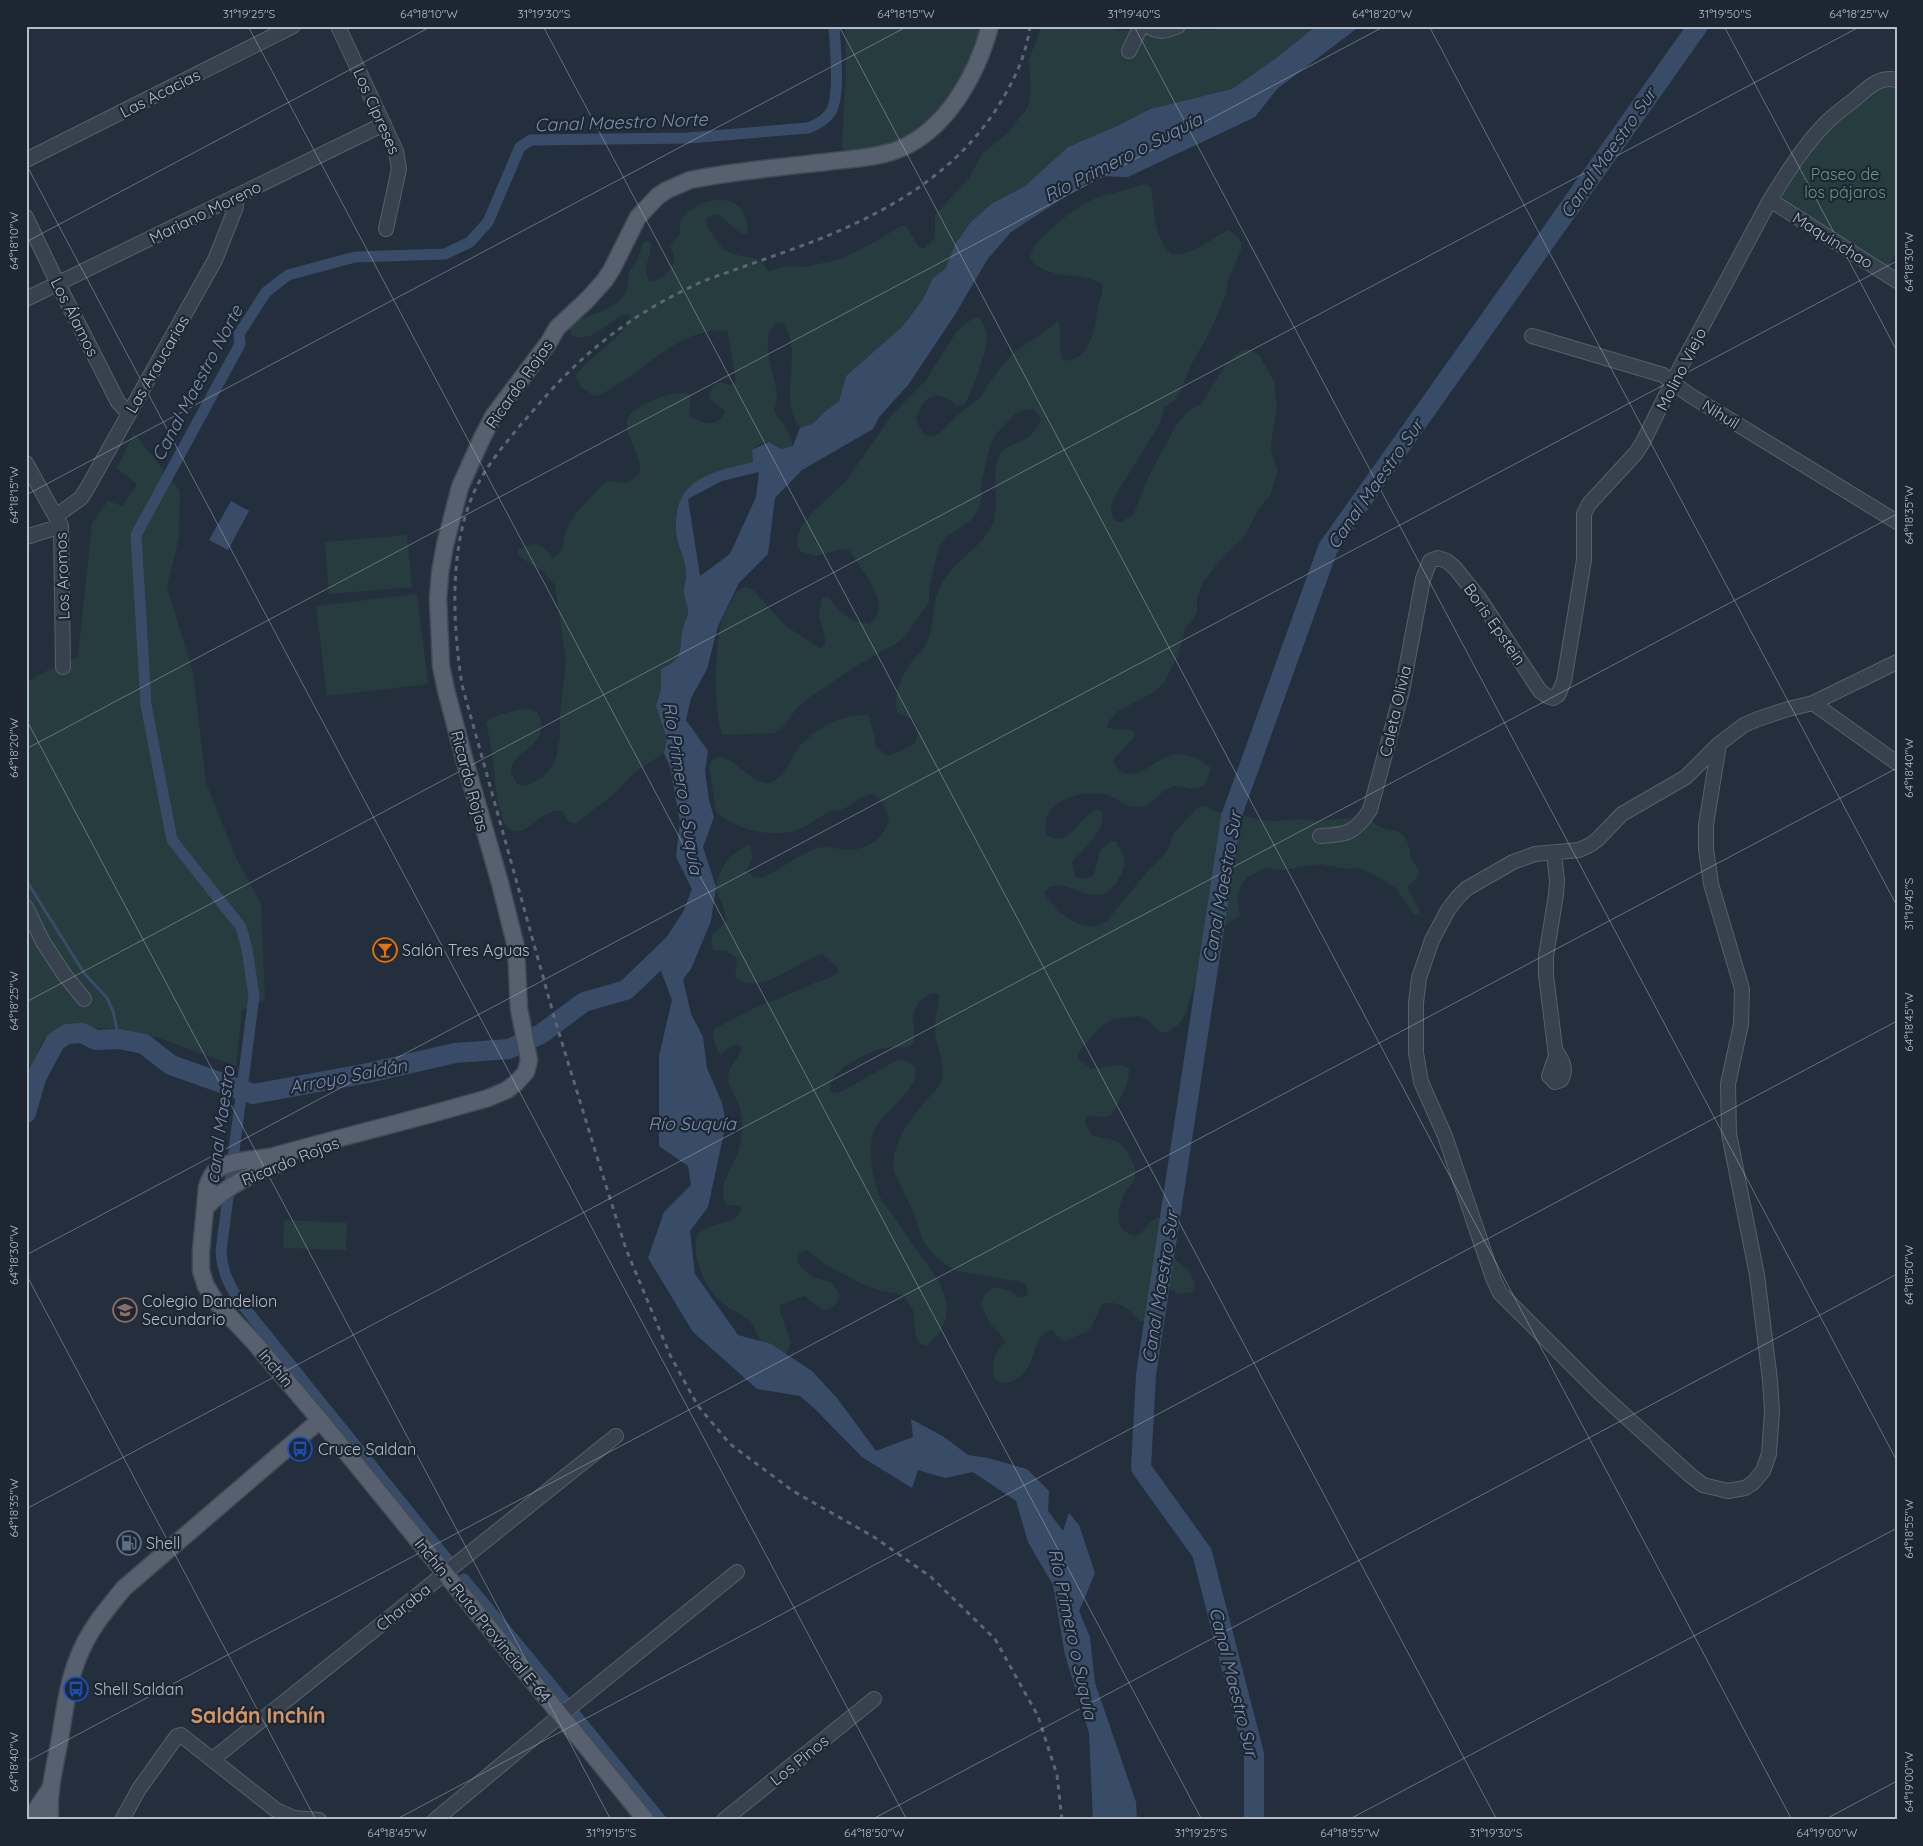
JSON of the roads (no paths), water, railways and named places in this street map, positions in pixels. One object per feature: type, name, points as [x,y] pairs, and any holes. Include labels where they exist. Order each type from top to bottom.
[{"type":"main road","name":"Ricardo Rojas","points":[[206,1207],[218,1194],[238,1182],[283,1162],[347,1138],[501,1092],[521,1078],[528,1067],[529,1060],[521,1023],[516,947],[448,699],[439,644],[438,598],[445,545],[460,487],[494,415],[544,350],[557,328],[605,280],[634,223],[658,196],[690,180],[864,157],[896,150],[909,144],[934,127],[956,100],[975,67],[990,26]]},
{"type":"main road","name":"Inchín","points":[[206,1207],[201,1262],[203,1279],[210,1294],[254,1342],[320,1420]]},
{"type":"main road","name":"Inchín - Ruta Provincial E-64","points":[[320,1420],[646,1820]]},
{"type":"main road","points":[[38,1819],[50,1789],[69,1689],[77,1659],[100,1617],[124,1588],[320,1420]]},
{"type":"street","name":"Las Acacias","points":[[26,160],[293,26]]},
{"type":"street","name":"Los Cipreses","points":[[338,26],[399,159],[399,169],[386,229]]},
{"type":"street","points":[[1129,51],[1141,26]]},
{"type":"street","points":[[1147,26],[1159,32],[1178,26]]},
{"type":"street","name":"Molino Viejo","points":[[1546,696],[1553,698],[1558,695],[1564,681],[1584,560],[1584,514],[1588,504],[1636,453],[1770,200],[1786,174],[1827,123],[1880,80],[1888,78],[1897,80]]},
{"type":"street","name":"Mariano Moreno","points":[[26,299],[384,124]]},
{"type":"street","name":"Las Araucarias","points":[[26,537],[58,521],[81,498],[215,260],[236,207],[235,197]]},
{"type":"street","name":"Maquinchao","points":[[1770,200],[1897,281]]},
{"type":"street","name":"Los Álamos","points":[[26,217],[118,402],[129,414]]},
{"type":"street","name":"Nihuil","points":[[1532,336],[1663,375],[1688,394],[1897,522]]},
{"type":"street","name":"Los Aromos","points":[[26,463],[58,521],[63,667]]},
{"type":"street","name":"Boris Epstein","points":[[1438,558],[1447,561],[1455,568],[1479,598],[1540,691],[1546,696]]},
{"type":"street","name":"Caleta Olivia","points":[[1320,836],[1338,836],[1348,833],[1361,824],[1370,810],[1402,691],[1422,579],[1430,561],[1438,558]]},
{"type":"street","points":[[1719,744],[1706,825],[1706,857],[1711,884],[1742,989],[1741,1024],[1728,1084],[1730,1134],[1758,1275],[1772,1411],[1769,1454],[1766,1465],[1759,1477],[1745,1488],[1735,1491],[1711,1488],[1698,1481],[1599,1392],[1500,1293],[1493,1278],[1440,1123],[1418,1072],[1416,1020],[1419,978],[1432,940],[1456,898],[1466,889],[1513,862],[1535,854],[1579,850],[1597,840],[1622,814],[1674,785],[1692,771],[1719,744],[1744,725],[1813,703],[1897,662]]},
{"type":"street","points":[[1813,703],[1897,763]]},
{"type":"street","points":[[1554,853],[1556,888],[1546,956],[1546,975],[1556,1051]]},
{"type":"street","points":[[26,907],[43,942],[64,974],[84,999]]},
{"type":"street","name":"Charaba","points":[[213,1759],[616,1436]]},
{"type":"street","points":[[435,1820],[561,1714],[737,1572]]},
{"type":"street","name":"Los Pinos","points":[[724,1820],[874,1699]]},
{"type":"street","points":[[122,1820],[139,1789],[177,1736],[181,1735],[276,1810],[294,1818],[319,1820]]},
{"type":"water","name":"Río Suquía","points":[[1316,26],[1360,26],[1277,89],[1255,117],[1128,177],[1097,176],[1011,232],[987,260],[956,313],[908,385],[879,417],[873,429],[802,470],[775,498],[768,554],[739,583],[718,626],[707,669],[691,698],[686,720],[708,751],[705,771],[709,800],[714,817],[703,847],[716,887],[711,921],[691,969],[683,979],[691,1014],[703,1037],[707,1068],[722,1103],[726,1123],[708,1207],[690,1231],[695,1274],[738,1335],[771,1344],[812,1371],[837,1398],[876,1451],[913,1437],[911,1419],[944,1437],[968,1455],[988,1458],[1027,1469],[1049,1491],[1048,1511],[1063,1531],[1069,1513],[1079,1525],[1095,1573],[1079,1611],[1090,1637],[1095,1683],[1136,1802],[1137,1820],[1093,1820],[1089,1733],[1065,1655],[1053,1585],[1028,1542],[1016,1501],[973,1472],[945,1478],[918,1470],[912,1488],[862,1457],[800,1396],[757,1389],[693,1332],[648,1258],[664,1212],[691,1185],[688,1166],[659,1146],[659,1056],[672,1000],[655,955],[683,912],[692,889],[676,857],[680,822],[670,767],[664,753],[667,739],[656,706],[661,689],[661,669],[673,662],[679,655],[688,614],[684,591],[686,570],[676,529],[677,512],[682,498],[689,488],[711,474],[753,462],[752,450],[769,442],[781,449],[793,446],[800,428],[814,423],[823,413],[839,401],[846,376],[903,326],[923,299],[933,278],[946,268],[956,243],[970,223],[991,204],[1025,186],[1068,147],[1117,126],[1150,109],[1232,89],[1279,56]],"holes":[[[759,472],[756,497],[730,554],[700,576],[688,499],[722,481]]]},
{"type":"water","points":[[231,501],[249,511],[228,550],[209,540]]},
{"type":"waterway","name":"Canal Maestro Norte","points":[[448,1560],[240,1302],[229,1284],[225,1271],[221,1251],[254,996],[247,949],[241,927],[172,840],[146,705],[136,535],[240,344],[239,334],[266,292],[288,275],[355,257],[445,254],[470,242],[488,222],[520,147],[531,140],[688,138],[814,126],[830,113],[833,106],[836,84],[834,26]]},
{"type":"waterway","name":"Canal Maestro Sur","points":[[1254,1820],[1254,1754],[1202,1553],[1141,1468],[1146,1375],[1231,817],[1328,548],[1698,26]]},
{"type":"waterway","points":[[26,880],[84,973],[107,998],[113,1011],[119,1039]]},
{"type":"waterway","name":"Arroyo Saldán","points":[[26,1113],[36,1078],[55,1042],[67,1034],[82,1033],[96,1040],[119,1039],[144,1044],[171,1065],[253,1094],[368,1073],[455,1053],[509,1049],[541,1034],[584,1002],[626,990],[676,942]]},
{"type":"waterway","name":"Canal Maestro Norte","points":[[464,1579],[564,1700]]},
{"type":"waterway","name":"Canal Maestro Norte","points":[[575,1714],[661,1820]]},
{"type":"railway","points":[[1030,26],[1027,44],[1018,69],[990,119],[972,141],[929,180],[881,211],[854,224],[827,236],[706,280],[674,295],[638,316],[604,340],[558,383],[501,448],[488,467],[472,497],[459,541],[456,565],[455,615],[462,685],[555,1020],[626,1249],[670,1355],[698,1406],[730,1444],[793,1491],[874,1537],[931,1577],[995,1639],[1038,1716],[1057,1775],[1062,1820]]},
{"type":"place","name":"Salón Tres Aguas","points":[[385,950]]},
{"type":"place","name":"Colegio Dandelion Secundario","points":[[125,1310]]},
{"type":"place","name":"Cruce Saldan","points":[[300,1449]]},
{"type":"place","name":"Shell","points":[[129,1543]]},
{"type":"place","name":"Shell Saldan","points":[[76,1689]]},
{"type":"district","name":"Saldán Inchín","points":[[258,1715]]},
{"type":"water label","name":"Río Primero o Suquía","points":[[1123,157]]},
{"type":"water label","name":"Río Primero o Suquía","points":[[683,788]]},
{"type":"water label","name":"canal Maestro","points":[[220,1125]]},
{"type":"water label","name":"Río Primero o Suquía","points":[[1073,1634]]},
{"type":"park label","name":"Paseo de los pájaros","points":[[1845,183]]}]
